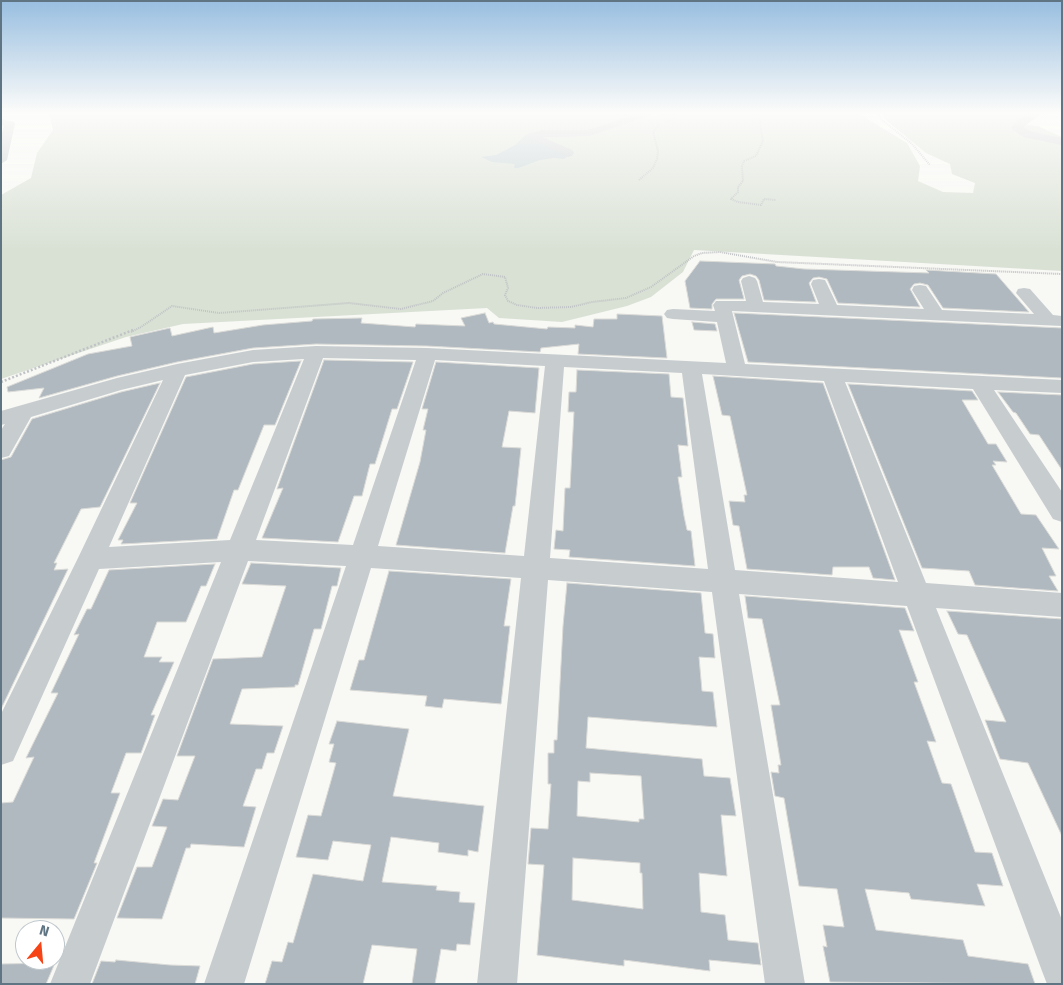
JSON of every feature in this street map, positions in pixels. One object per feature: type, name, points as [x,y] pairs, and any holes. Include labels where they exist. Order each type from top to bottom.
[{"type":"street","points":[[749,282],[756,307]]},
{"type":"street","points":[[819,284],[830,310]]},
{"type":"street","points":[[920,290],[936,315]]},
{"type":"street","points":[[1024,293],[1055,321]]},
{"type":"street","points":[[737,370],[722,305],[1055,321]]},
{"type":"street","points":[[673,314],[724,316]]},
{"type":"street","points":[[70,984],[316,352]]},
{"type":"street","points":[[1,450],[12,416],[117,384],[177,370],[252,356],[316,352],[428,354],[1062,387]]},
{"type":"street","points":[[224,984],[428,354]]},
{"type":"street","points":[[497,984],[555,361]]},
{"type":"street","points":[[691,368],[785,984]]},
{"type":"street","points":[[1,749],[91,559],[177,370]]},
{"type":"street","points":[[832,375],[1062,971]]},
{"type":"street","points":[[979,383],[1062,512]]},
{"type":"street","points":[[91,559],[240,550],[362,556],[1062,605]]},
{"type":"path","points":[[639,180],[653,168],[657,158]]},
{"type":"path","points":[[751,158],[744,161],[742,181],[738,192],[731,199],[738,202],[761,205],[764,199],[776,200]]},
{"type":"path","points":[[924,158],[930,165]]},
{"type":"path","points":[[1,382],[141,327],[172,306],[218,313],[349,303],[410,308],[433,301],[442,293],[483,274],[504,277],[508,288],[505,295],[508,301],[537,308],[571,307],[592,302],[626,298],[652,287],[694,256],[702,253],[720,252],[777,262],[1062,274]]},
{"type":"shaded area","points":[[36,158],[915,158],[920,166],[918,181],[943,192],[973,193],[975,183],[952,174],[950,164],[937,158],[1062,158],[1062,271],[694,250],[683,272],[651,297],[627,306],[562,322],[499,318],[487,308],[183,324],[126,337],[1,379],[1,195],[31,178]]},
{"type":"shaded area","points":[[483,158],[565,158],[540,160],[518,168],[514,168],[515,164],[492,162]]},
{"type":"building","points":[[700,261],[775,264],[776,266],[804,269],[929,273],[926,270],[996,274],[1029,312],[943,308],[928,285],[920,283],[914,284],[910,289],[920,307],[838,303],[827,279],[819,277],[813,278],[809,283],[816,302],[764,300],[759,280],[756,276],[750,274],[742,276],[739,280],[744,299],[716,299],[712,304],[712,309],[690,308],[685,281]]},
{"type":"building","points":[[485,313],[489,323],[547,329],[548,327],[575,328],[575,325],[593,327],[594,319],[617,319],[617,314],[662,316],[667,358],[578,354],[579,344],[541,348],[540,352],[427,346],[316,344],[253,348],[177,362],[117,376],[39,398],[44,388],[8,392],[7,387],[88,354],[132,346],[130,337],[170,328],[172,336],[213,327],[214,333],[263,325],[312,321],[313,319],[362,318],[361,323],[415,327],[416,324],[465,326],[461,318]]},
{"type":"building","points":[[734,313],[1062,328],[1062,378],[748,362]]},
{"type":"building","points":[[692,322],[715,324],[717,331],[694,330]]},
{"type":"building","points":[[324,360],[413,362],[397,409],[392,409],[375,464],[370,464],[362,496],[354,496],[338,542],[262,538],[283,488],[277,489]]},
{"type":"building","points":[[301,361],[275,425],[264,425],[238,490],[234,490],[217,539],[121,544],[123,540],[118,540],[137,503],[130,503],[186,377],[253,364]]},
{"type":"building","points":[[436,362],[539,368],[535,413],[509,411],[502,447],[521,448],[515,506],[513,506],[505,553],[396,545],[420,462],[426,430],[423,430],[428,409],[422,409]]},
{"type":"building","points":[[577,370],[669,374],[671,397],[683,398],[688,446],[678,445],[682,477],[678,477],[687,530],[691,531],[695,566],[569,557],[570,550],[554,549],[556,530],[563,531],[565,488],[570,488],[574,412],[568,412],[569,392],[576,392]]},
{"type":"building","points":[[713,376],[823,383],[895,580],[873,578],[869,567],[833,567],[832,575],[747,569],[739,526],[733,525],[729,501],[745,502],[744,495],[747,495],[730,416],[722,415]]},
{"type":"building","points":[[160,383],[100,507],[81,509],[54,563],[57,563],[54,570],[68,569],[1,709],[1,460],[11,457],[32,419],[121,392]]},
{"type":"building","points":[[848,384],[972,391],[978,400],[962,400],[988,444],[996,444],[1007,462],[993,461],[996,465],[992,465],[1021,514],[1036,515],[1059,549],[1042,548],[1056,576],[1049,576],[1058,591],[975,585],[969,571],[922,568]]},
{"type":"building","points":[[998,392],[1062,395],[1062,470],[1039,435],[1030,434],[1016,413],[1013,412]]},
{"type":"building","points":[[251,563],[341,568],[337,586],[332,586],[321,629],[314,629],[298,685],[295,685],[295,687],[242,689],[230,724],[283,726],[274,753],[267,753],[262,769],[256,769],[243,806],[256,807],[244,847],[191,844],[190,848],[186,848],[162,919],[117,918],[137,867],[152,867],[167,827],[152,826],[163,799],[178,800],[195,756],[177,756],[213,659],[262,657],[286,586],[242,584]]},
{"type":"building","points":[[215,564],[206,586],[201,586],[186,622],[157,622],[144,657],[162,657],[159,662],[174,662],[151,715],[155,715],[141,753],[126,753],[111,793],[120,793],[94,863],[97,863],[74,919],[1,918],[1,803],[13,802],[34,757],[26,758],[58,693],[51,693],[79,634],[74,635],[87,609],[91,609],[109,570]]},
{"type":"building","points":[[389,571],[511,579],[504,626],[510,626],[501,704],[444,699],[442,708],[425,706],[427,696],[350,690],[359,660],[364,660]]},
{"type":"building","points":[[567,583],[701,593],[705,633],[713,634],[715,658],[699,657],[702,691],[713,692],[717,727],[588,717],[586,748],[702,759],[704,776],[730,778],[736,816],[721,815],[727,876],[699,873],[701,912],[725,915],[728,940],[758,943],[761,965],[709,960],[710,971],[624,960],[624,966],[537,955],[544,865],[528,864],[531,828],[548,829],[551,784],[548,784],[548,753],[554,753],[554,740],[557,740]],"holes":[[[590,773],[641,776],[644,819],[639,819],[639,822],[577,816],[578,781],[590,782]],[[573,858],[640,863],[643,909],[572,900]]]},
{"type":"building","points":[[745,596],[905,608],[914,631],[899,630],[918,682],[914,682],[936,742],[927,741],[942,783],[951,784],[975,852],[992,853],[1003,886],[977,884],[985,906],[911,899],[909,893],[865,889],[876,930],[963,940],[968,956],[1028,964],[1035,984],[830,982],[823,946],[827,947],[823,925],[844,927],[837,889],[799,886],[784,798],[775,796],[771,772],[779,773],[778,765],[781,765],[771,705],[780,705],[762,619],[748,618]]},
{"type":"building","points":[[947,611],[1062,619],[1062,836],[1028,763],[1000,759],[985,720],[1006,722],[967,635],[958,634]]},
{"type":"building","points":[[337,721],[409,729],[393,796],[484,806],[478,852],[468,850],[468,856],[438,852],[439,843],[391,837],[382,882],[437,886],[436,890],[460,892],[459,902],[475,903],[470,945],[457,944],[456,951],[441,949],[435,984],[412,984],[417,949],[372,945],[363,984],[265,984],[272,961],[282,962],[288,942],[293,943],[313,874],[363,881],[371,845],[333,841],[328,860],[296,857],[308,815],[321,816],[336,763],[329,762],[334,744],[329,744]]},
{"type":"building","points":[[116,960],[200,966],[195,984],[92,984],[101,961],[115,962]]},
{"type":"building","points":[[1,964],[15,964],[15,970],[52,970],[46,984],[1,984]]}]
